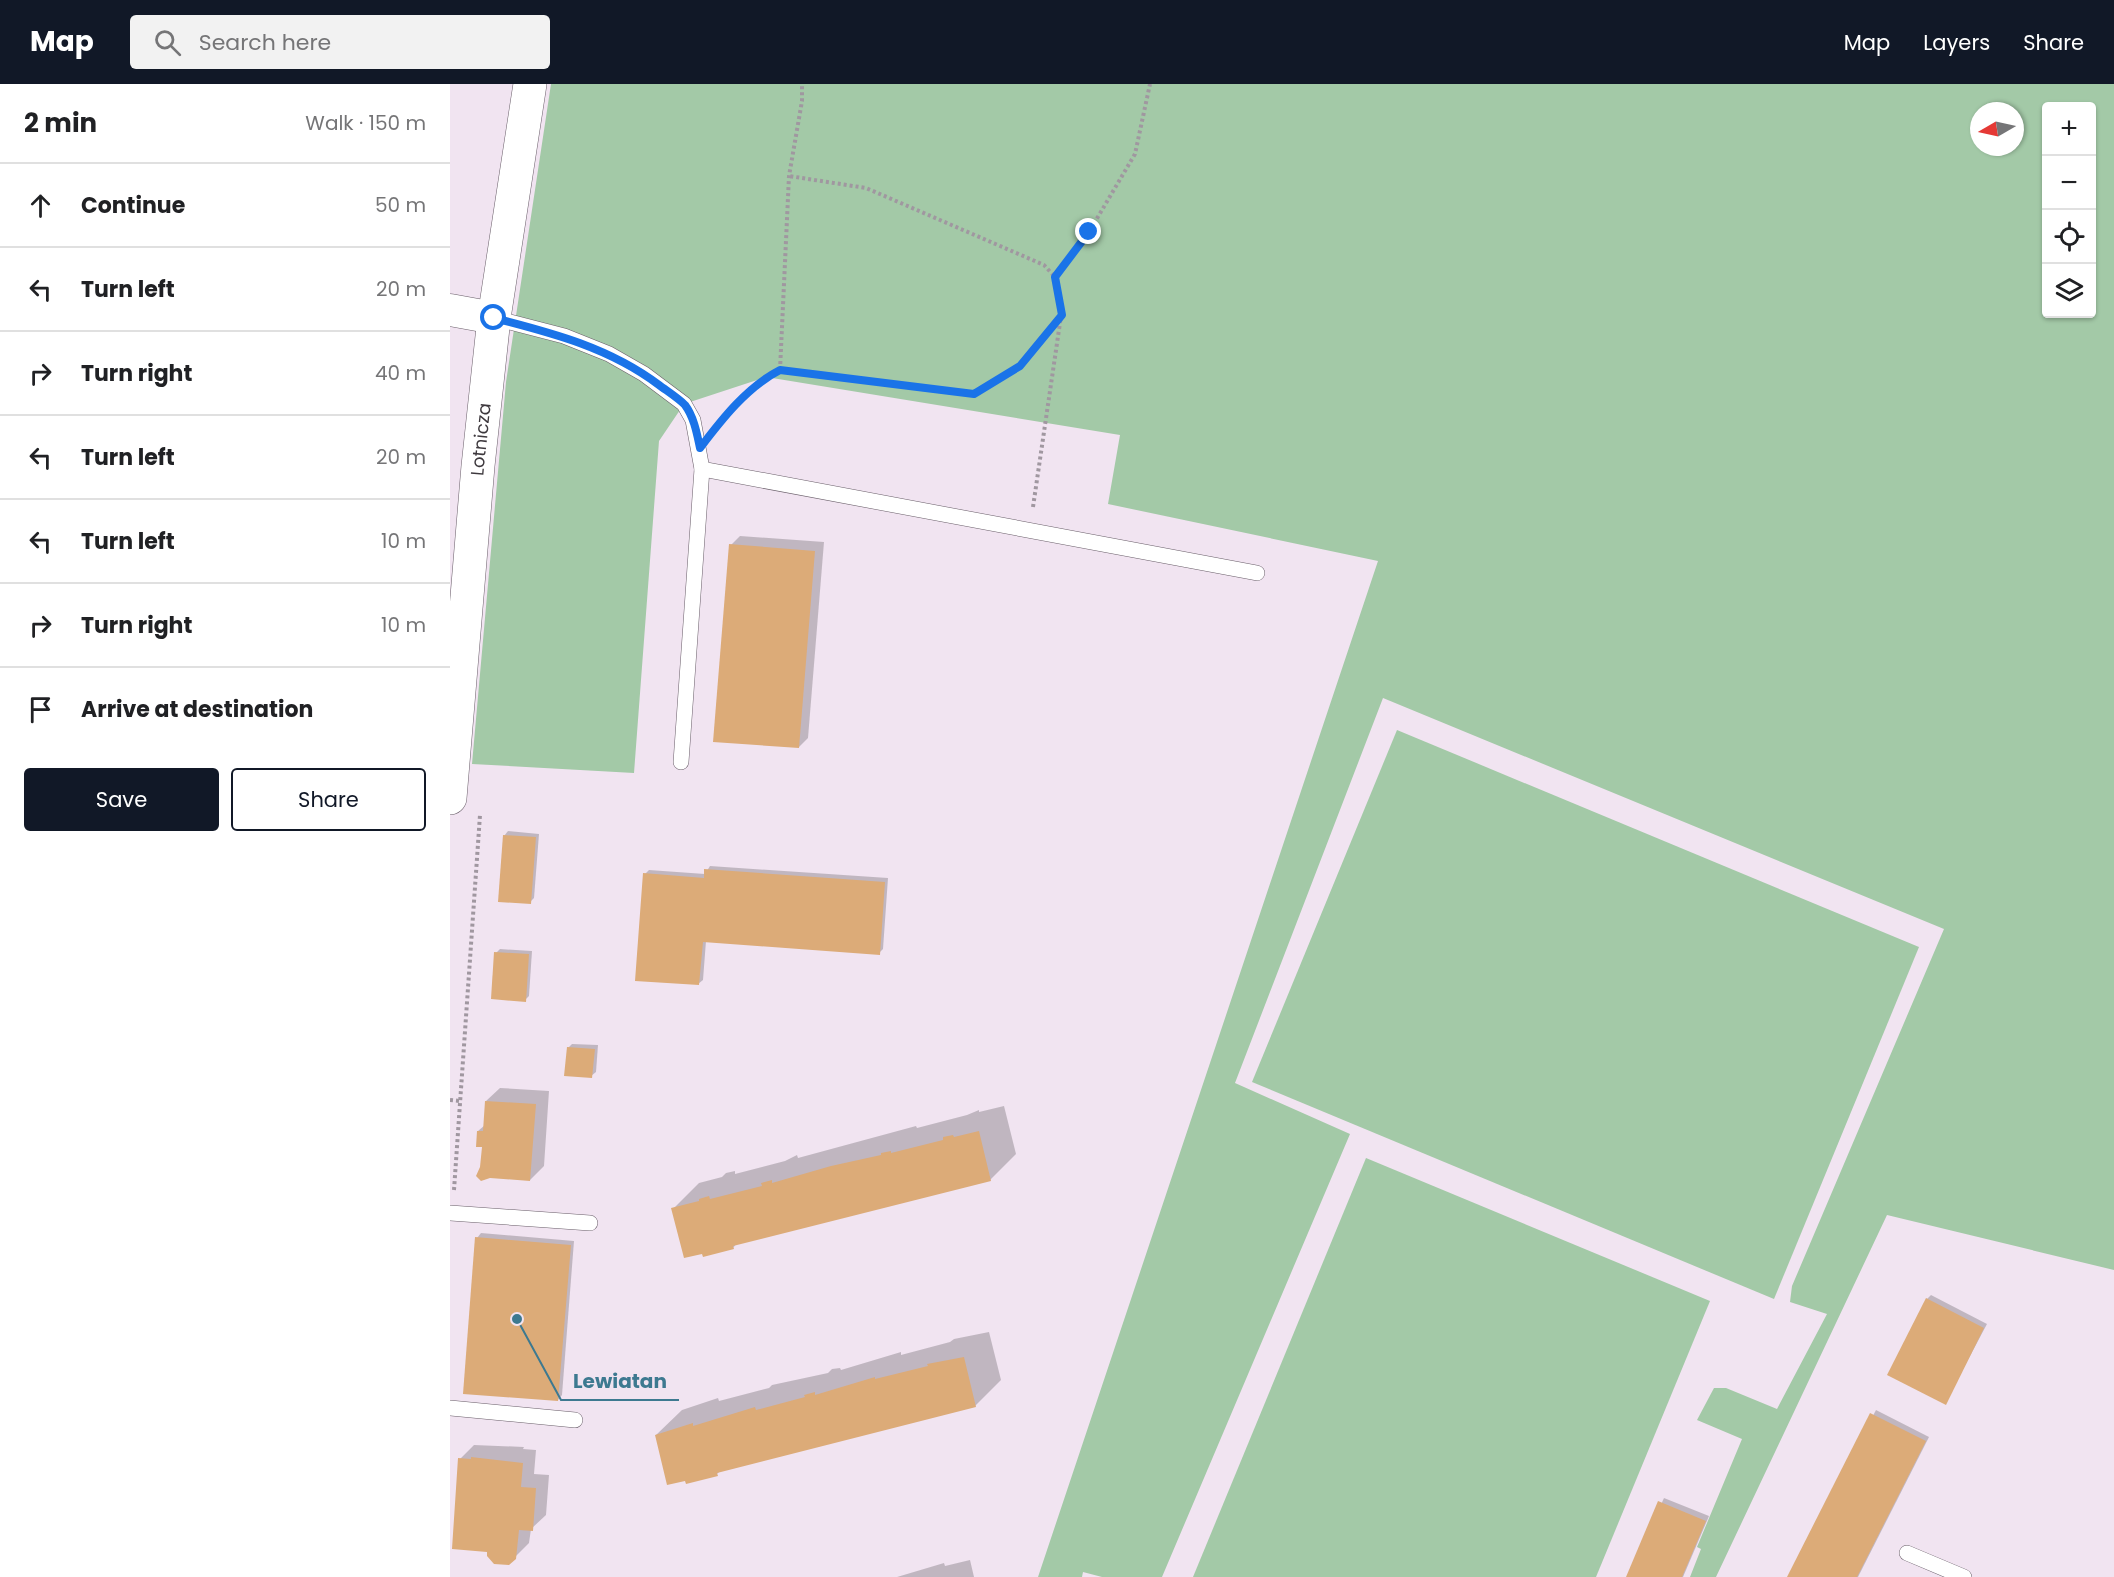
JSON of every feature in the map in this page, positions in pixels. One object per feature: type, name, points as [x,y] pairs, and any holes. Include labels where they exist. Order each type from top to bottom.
[{"type":"street","name":"Lotnicza","points":[[450,798],[478,466],[494,318],[530,84]]},
{"type":"street","points":[[450,310],[494,318]]},
{"type":"lane","points":[[494,318],[564,336],[609,354],[644,374],[684,404],[693,420],[700,448],[702,469],[681,762]]},
{"type":"lane","points":[[702,469],[1257,573]]},
{"type":"lane","points":[[450,1213],[590,1222]]},
{"type":"lane","points":[[450,1408],[575,1420]]},
{"type":"lane","points":[[1907,1553],[1964,1577]]},
{"type":"path","points":[[780,370],[789,176],[802,101],[802,84]]},
{"type":"path","points":[[1055,277],[1089,232],[1135,154],[1150,84]]},
{"type":"path","points":[[789,176],[866,188],[1044,265],[1055,277],[1062,315],[1029,531]]},
{"type":"path","points":[[700,448],[722,418],[766,377],[780,370],[974,394],[1020,366],[1062,315]]},
{"type":"path","points":[[450,1100],[460,1101]]},
{"type":"green space","points":[[551,84],[2114,84],[2114,1270],[1887,1215],[1716,1577],[1690,1577],[1701,1549],[1697,1547],[1742,1439],[1697,1420],[1714,1388],[1726,1388],[1777,1409],[1827,1314],[1790,1302],[1792,1286],[1944,929],[1383,698],[1235,1083],[1350,1134],[1162,1577],[1102,1577],[1083,1572],[1082,1577],[1038,1577],[1378,561],[1108,504],[1120,435],[766,377],[684,404],[659,441],[634,773],[472,764],[506,382]]},
{"type":"green space","points":[[1397,730],[1919,947],[1774,1299],[1252,1082]]},
{"type":"green space","points":[[1366,1158],[1710,1301],[1596,1577],[1193,1577]]},
{"type":"building","points":[[729,544],[815,551],[799,748],[713,742]]},
{"type":"building","points":[[503,835],[536,837],[531,904],[498,902]]},
{"type":"building","points":[[704,869],[885,882],[880,955],[703,942],[699,985],[635,981],[643,873],[704,878]]},
{"type":"building","points":[[494,952],[529,954],[526,1002],[491,999]]},
{"type":"building","points":[[567,1047],[595,1049],[592,1078],[564,1076]]},
{"type":"building","points":[[485,1101],[536,1104],[530,1181],[490,1178],[481,1181],[476,1176],[480,1167],[482,1147],[476,1147],[477,1131],[483,1131]]},
{"type":"building","points":[[979,1131],[991,1181],[733,1246],[734,1249],[703,1257],[702,1254],[684,1258],[671,1208],[709,1196],[710,1199],[762,1186],[761,1183],[772,1180],[772,1183],[881,1155],[881,1153],[891,1151],[891,1153],[943,1140],[943,1137],[953,1135],[954,1137]]},
{"type":"building","points":[[475,1237],[571,1245],[558,1401],[463,1394]]},
{"type":"building","points":[[1926,1298],[1984,1328],[1946,1405],[1887,1375]]},
{"type":"building","points":[[964,1357],[976,1407],[717,1473],[718,1476],[686,1484],[685,1481],[667,1485],[655,1435],[755,1407],[756,1410],[805,1397],[804,1395],[815,1392],[815,1395],[875,1377],[875,1379],[928,1366],[927,1364]]},
{"type":"building","points":[[1870,1413],[1926,1441],[1857,1577],[1787,1577]]},
{"type":"building","points":[[471,1457],[523,1463],[521,1487],[536,1488],[533,1531],[519,1530],[516,1559],[509,1565],[494,1564],[487,1556],[487,1552],[452,1549],[458,1458],[471,1459]]},
{"type":"building","points":[[1658,1501],[1706,1521],[1682,1577],[1626,1577]]},
{"type":"place","name":"Lewiatan","points":[[517,1319]]},
{"type":"route","points":[[494,318],[564,336],[609,354],[644,374],[684,404],[693,420],[700,448],[722,418],[766,377],[780,370],[974,394],[1020,366],[1062,315],[1055,277],[1089,232]]}]
